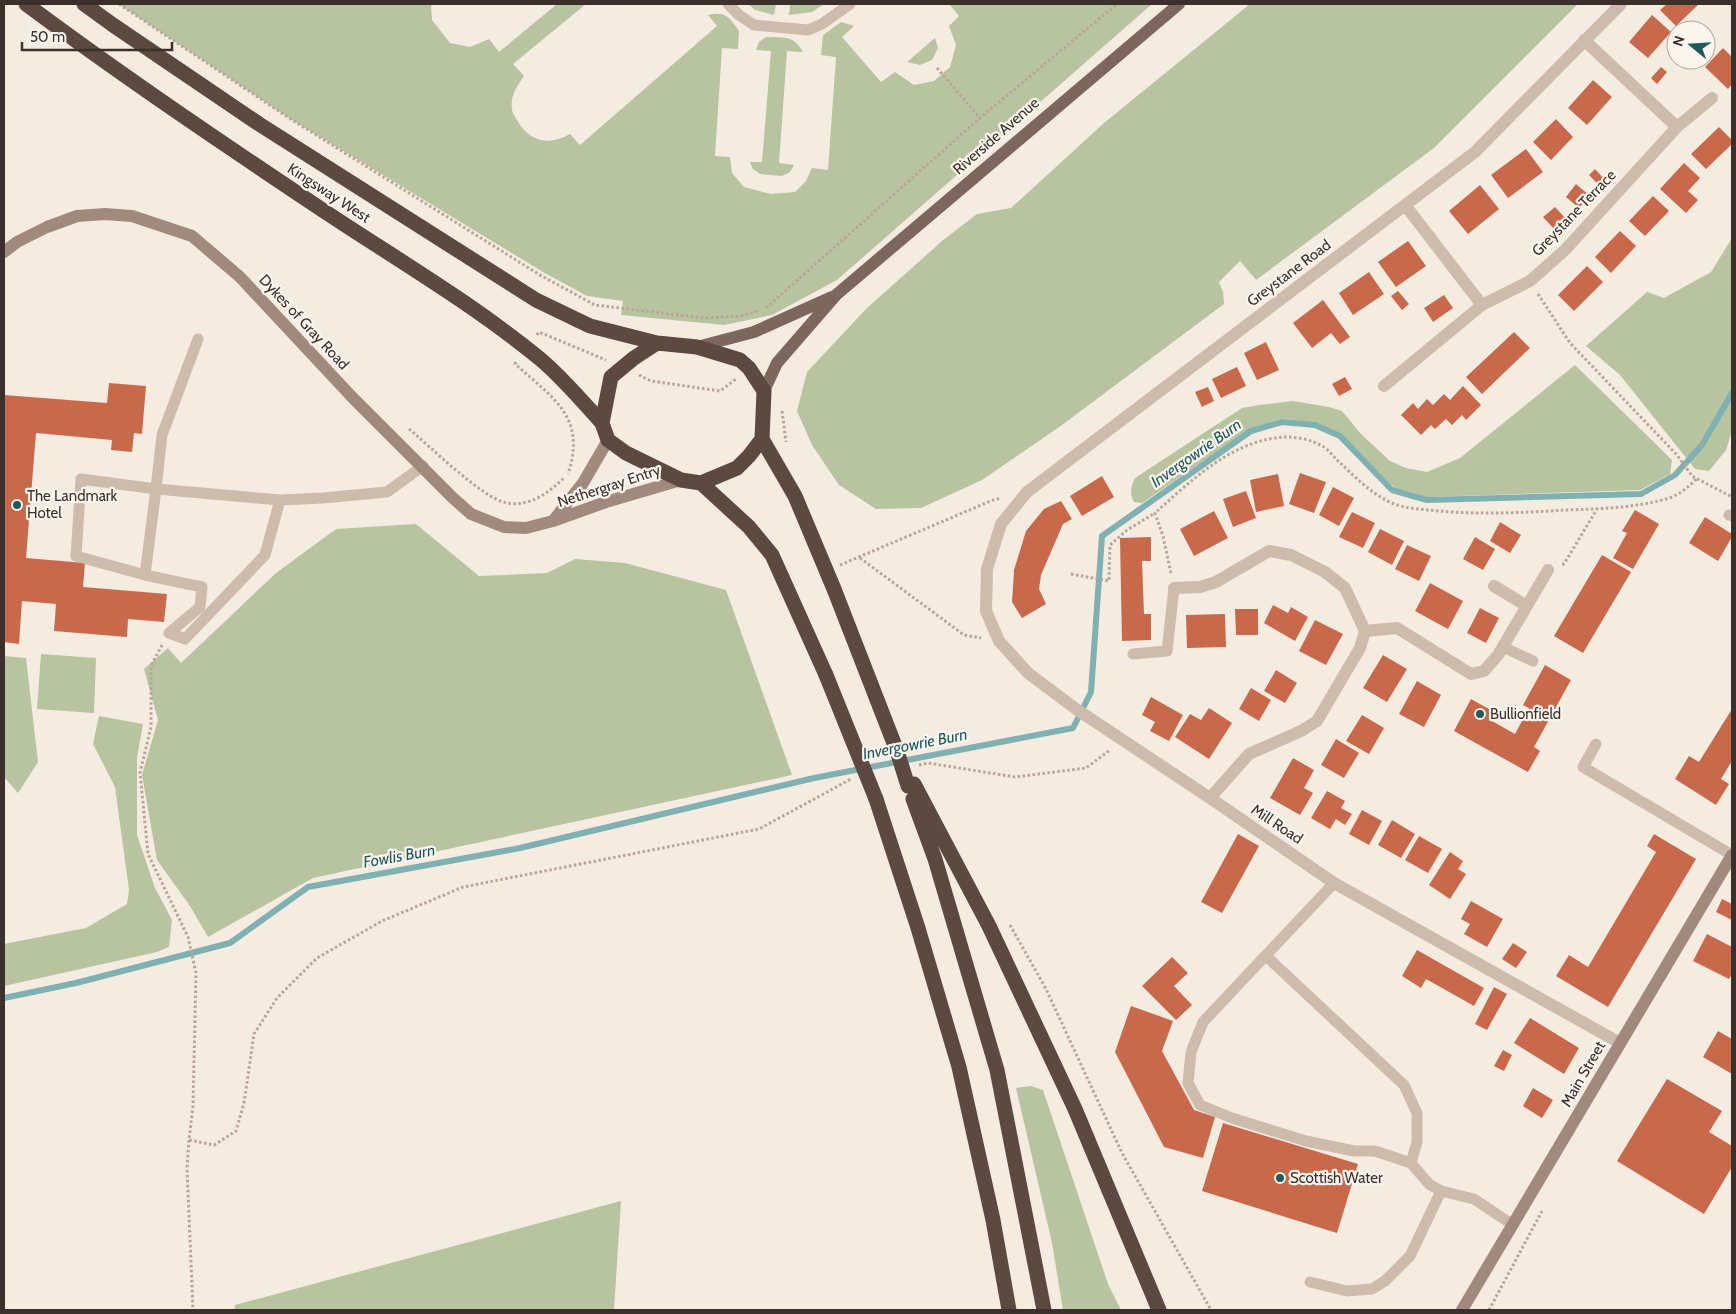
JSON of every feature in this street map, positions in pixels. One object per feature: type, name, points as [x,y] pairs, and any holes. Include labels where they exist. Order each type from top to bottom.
[{"type":"highway","name":"Kingsway West","points":[[26,4],[96,56],[468,306],[540,358],[602,423]]},
{"type":"highway","name":"Kingsway West","points":[[84,4],[113,26],[258,124],[536,300],[590,326],[657,343],[697,347],[740,360],[749,368]]},
{"type":"highway","points":[[657,343],[623,366],[611,377],[602,423],[608,440],[626,453],[681,480],[701,483],[737,468],[762,439]]},
{"type":"highway","points":[[749,368],[764,391],[762,439],[795,496],[834,589],[911,785],[936,859],[998,1070],[1044,1310]]},
{"type":"highway","points":[[701,483],[749,527],[772,555],[826,675],[876,799],[918,928],[959,1067],[993,1220],[1009,1310]]},
{"type":"highway","points":[[911,785],[989,926],[1075,1109],[1159,1310]]},
{"type":"main road","name":"Riverside Avenue","points":[[764,391],[777,363],[836,295],[1179,4]]},
{"type":"main road","name":"Riverside Avenue","points":[[697,347],[754,332],[836,295]]},
{"type":"street","name":"Greystane Road","points":[[987,569],[1000,524],[1027,492],[1475,152],[1621,4]]},
{"type":"street","points":[[1584,40],[1677,127]]},
{"type":"street","name":"Greystane Terrace","points":[[1384,386],[1482,305],[1530,281],[1565,250],[1677,127],[1712,98]]},
{"type":"street","points":[[1405,205],[1482,305]]},
{"type":"street","name":"Dykes of Gray Road","points":[[4,252],[18,242],[47,227],[77,216],[105,214],[132,216],[192,236],[240,277],[352,397],[471,514],[504,527],[526,528],[553,521]]},
{"type":"street","name":"Nethergray Entry","points":[[553,521],[583,483],[608,440]]},
{"type":"street","name":"Nethergray Entry","points":[[553,521],[606,502],[681,480]]},
{"type":"street","points":[[1174,588],[1200,587],[1216,582],[1269,551],[1290,554],[1325,572],[1345,588],[1365,630],[1360,648],[1317,721],[1301,731],[1249,754],[1210,798]]},
{"type":"street","name":"Mill Road","points":[[987,569],[986,610],[999,641],[1028,673],[1123,741],[1334,883],[1620,1043]]},
{"type":"street","points":[[1365,630],[1397,628],[1471,674],[1484,671],[1503,647],[1548,570]]},
{"type":"street","points":[[1494,586],[1527,606]]},
{"type":"street","name":"Main Street","points":[[1462,1310],[1732,855]]},
{"type":"lane","points":[[728,4],[739,16],[754,26],[808,30],[822,24],[850,4]]},
{"type":"lane","points":[[145,575],[162,435],[198,340]]},
{"type":"lane","points":[[169,633],[200,607],[202,587],[145,575],[76,556],[81,479],[156,489],[280,500],[387,492],[423,466]]},
{"type":"lane","points":[[169,633],[186,639],[265,555],[280,500]]},
{"type":"lane","points":[[1134,654],[1167,651],[1174,588]]},
{"type":"lane","points":[[1503,647],[1533,661]]},
{"type":"lane","points":[[1596,744],[1584,767],[1732,855]]},
{"type":"lane","points":[[1334,883],[1203,1022],[1191,1052],[1188,1082],[1200,1105],[1232,1118],[1306,1141],[1354,1151],[1376,1150],[1412,1163],[1429,1184],[1440,1191],[1474,1199],[1513,1225]]},
{"type":"lane","points":[[1266,956],[1404,1085],[1417,1113],[1417,1142],[1412,1163]]},
{"type":"lane","points":[[1310,1282],[1348,1291],[1372,1289],[1385,1281],[1410,1256],[1440,1191]]},
{"type":"path","points":[[119,4],[289,118],[540,275],[595,305],[704,318],[740,316],[764,309],[980,118],[1117,4]]},
{"type":"path","points":[[937,68],[980,118]]},
{"type":"path","points":[[1530,281],[1570,342],[1677,455],[1692,476],[1732,497]]},
{"type":"path","points":[[402,422],[476,486],[496,499],[506,503],[517,504],[533,501],[549,492],[567,476],[574,456],[573,429],[563,409],[515,364],[539,332],[579,350],[623,366],[651,381],[720,391],[749,368]]},
{"type":"path","points":[[782,403],[784,438],[788,447]]},
{"type":"path","points":[[1071,574],[1109,581],[1110,545],[1128,530],[1155,513],[1199,474],[1228,455],[1252,444],[1286,437],[1307,440],[1324,446],[1361,482],[1391,502],[1407,507],[1448,512],[1486,513],[1628,506],[1668,499],[1681,492],[1697,478]]},
{"type":"path","points":[[836,557],[840,565],[993,500],[1027,492]]},
{"type":"path","points":[[1548,570],[1564,564],[1597,509]]},
{"type":"path","points":[[1155,513],[1163,536],[1174,588]]},
{"type":"path","points":[[860,557],[964,635],[999,641]]},
{"type":"path","points":[[169,633],[151,666],[151,727],[140,773],[148,854],[188,937],[196,973],[192,1106],[187,1168],[193,1310]]},
{"type":"path","points":[[928,763],[1015,777],[1086,768],[1123,741]]},
{"type":"path","points":[[189,1140],[214,1145],[236,1131],[244,1103],[254,1034],[277,998],[317,958],[382,921],[463,887],[760,829],[849,779]]},
{"type":"path","points":[[1046,989],[1122,1153],[1211,1310]]},
{"type":"green space","points":[[119,4],[431,4],[432,20],[450,43],[470,47],[489,39],[499,52],[557,4],[586,4],[513,64],[524,76],[512,100],[513,113],[522,127],[527,133],[540,140],[555,140],[570,134],[580,145],[717,26],[708,15],[723,15],[730,19],[739,31],[738,49],[722,48],[715,156],[730,157],[732,173],[744,187],[771,194],[795,192],[806,181],[812,168],[828,170],[836,57],[821,55],[823,35],[841,22],[854,26],[842,37],[881,82],[895,72],[914,85],[934,81],[950,67],[956,45],[949,26],[959,16],[949,4],[1152,4],[837,280],[772,315],[724,325],[621,315],[623,301],[587,296],[543,272],[289,118]]},
{"type":"green space","points":[[748,4],[776,4],[774,15],[755,10]]},
{"type":"green space","points":[[790,4],[824,4],[812,12],[789,15]]},
{"type":"green space","points":[[1250,4],[1578,4],[1434,148],[1256,280],[1240,261],[1219,282],[1223,292],[1224,304],[1062,425],[982,480],[921,508],[876,509],[839,485],[812,445],[797,411],[807,372],[866,309],[942,241],[977,214],[1011,208],[1104,123]]},
{"type":"green space","points":[[766,37],[787,38],[795,42],[803,52],[787,51],[779,163],[794,165],[790,172],[782,176],[760,174],[753,169],[750,162],[762,162],[771,51],[756,50],[759,42]]},
{"type":"green space","points":[[935,38],[938,48],[932,60],[920,65],[907,62]]},
{"type":"green space","points":[[1732,238],[1732,431],[1726,450],[1709,471],[1695,469],[1620,375],[1586,346],[1647,292],[1664,298],[1711,272]]},
{"type":"green space","points":[[1575,365],[1672,460],[1670,474],[1640,490],[1427,497],[1396,488],[1390,484],[1341,435],[1308,422],[1286,419],[1250,429],[1142,503],[1134,502],[1131,496],[1135,478],[1242,408],[1293,401],[1342,411],[1361,434],[1390,461],[1406,468],[1427,472],[1460,458]]},
{"type":"green space","points":[[416,524],[479,576],[547,573],[575,559],[625,563],[726,590],[792,775],[313,878],[208,937],[190,906],[157,860],[142,775],[158,720],[144,669],[168,648],[181,663],[276,573],[336,529]]},
{"type":"green space","points":[[41,654],[96,658],[94,713],[37,709]]},
{"type":"green space","points":[[4,656],[26,658],[38,762],[18,793],[4,777]]},
{"type":"green space","points":[[99,716],[143,724],[137,757],[137,835],[155,888],[172,920],[169,947],[157,952],[4,986],[4,944],[86,928],[127,904],[129,890],[115,787],[93,744]]},
{"type":"green space","points":[[1031,1086],[1043,1090],[1108,1284],[1121,1310],[1063,1310],[1052,1243],[1016,1088]]},
{"type":"green space","points":[[621,1201],[614,1310],[235,1310],[235,1305]]},
{"type":"building","points":[[1667,4],[1699,4],[1682,20],[1670,20],[1660,10]]},
{"type":"building","points":[[1652,15],[1666,28],[1666,38],[1648,58],[1629,42]]},
{"type":"building","points":[[1723,48],[1732,57],[1732,84],[1728,89],[1708,70],[1716,70],[1716,55]]},
{"type":"building","points":[[1661,67],[1667,72],[1657,84],[1651,78]]},
{"type":"building","points":[[1593,80],[1612,97],[1587,125],[1568,108]]},
{"type":"building","points":[[1556,119],[1573,137],[1551,160],[1533,142]]},
{"type":"building","points":[[1719,127],[1732,140],[1732,144],[1706,169],[1691,154]]},
{"type":"building","points":[[1526,149],[1543,172],[1508,198],[1491,175]]},
{"type":"building","points":[[1684,163],[1700,178],[1688,191],[1698,200],[1686,213],[1660,189]]},
{"type":"building","points":[[1595,169],[1605,180],[1599,185],[1589,175]]},
{"type":"building","points":[[1576,184],[1590,196],[1579,208],[1566,197]]},
{"type":"building","points":[[1480,185],[1499,209],[1468,234],[1449,211]]},
{"type":"building","points":[[1653,196],[1669,211],[1645,236],[1629,221]]},
{"type":"building","points":[[1555,207],[1567,220],[1555,230],[1543,217]]},
{"type":"building","points":[[1620,231],[1636,246],[1611,273],[1595,257]]},
{"type":"building","points":[[1408,241],[1426,266],[1396,287],[1378,262]]},
{"type":"building","points":[[1587,266],[1603,282],[1574,311],[1558,295]]},
{"type":"building","points":[[1369,272],[1384,294],[1353,315],[1339,293]]},
{"type":"building","points":[[1398,291],[1409,304],[1402,310],[1391,296]]},
{"type":"building","points":[[1444,295],[1453,308],[1433,322],[1424,308]]},
{"type":"building","points":[[1323,300],[1350,337],[1340,344],[1331,333],[1312,348],[1293,323]]},
{"type":"building","points":[[1514,332],[1530,348],[1482,394],[1466,377]]},
{"type":"building","points":[[1266,342],[1279,370],[1257,380],[1244,353]]},
{"type":"building","points":[[1237,367],[1246,386],[1221,398],[1212,379]]},
{"type":"building","points":[[1345,377],[1352,389],[1339,396],[1332,384]]},
{"type":"building","name":"The Landmark Hotel","points":[[109,383],[146,386],[142,434],[134,433],[132,452],[111,450],[112,440],[36,433],[26,558],[85,563],[83,587],[167,594],[164,622],[128,619],[127,637],[54,631],[56,604],[22,601],[19,644],[4,642],[4,395],[107,403]]},
{"type":"building","points":[[1463,386],[1481,405],[1466,420],[1462,415],[1452,425],[1446,419],[1435,429],[1431,425],[1421,435],[1401,415],[1413,403],[1418,409],[1427,399],[1433,405],[1444,394],[1450,400]]},
{"type":"building","points":[[1208,387],[1214,401],[1202,407],[1195,392]]},
{"type":"building","points":[[1300,473],[1326,482],[1314,513],[1289,504]]},
{"type":"building","points":[[1278,474],[1284,506],[1256,512],[1250,480]]},
{"type":"building","points":[[1102,476],[1114,497],[1082,516],[1070,496]]},
{"type":"building","points":[[1333,487],[1354,498],[1339,526],[1319,515]]},
{"type":"building","points":[[1246,491],[1256,518],[1233,527],[1223,499]]},
{"type":"building","points":[[1061,501],[1072,519],[1063,524],[1041,575],[1039,589],[1046,604],[1022,618],[1012,602],[1014,570],[1026,531],[1044,509]]},
{"type":"building","points":[[1635,510],[1659,524],[1633,569],[1613,558],[1627,533],[1622,531]]},
{"type":"building","points":[[1214,511],[1228,538],[1194,556],[1180,529]]},
{"type":"building","points":[[1352,512],[1375,523],[1363,548],[1339,537]]},
{"type":"building","points":[[1705,517],[1732,534],[1718,561],[1689,543]]},
{"type":"building","points":[[1500,522],[1521,535],[1510,553],[1490,541]]},
{"type":"building","points":[[1380,529],[1404,541],[1392,565],[1368,552]]},
{"type":"building","points":[[1151,537],[1151,561],[1142,561],[1144,614],[1151,614],[1151,640],[1122,641],[1120,538]]},
{"type":"building","points":[[1475,537],[1495,549],[1483,570],[1463,559]]},
{"type":"building","points":[[1407,545],[1431,556],[1419,581],[1395,569]]},
{"type":"building","points":[[1602,555],[1631,572],[1583,653],[1554,636]]},
{"type":"building","points":[[1430,583],[1463,601],[1448,629],[1415,611]]},
{"type":"building","points":[[1273,605],[1288,613],[1291,607],[1308,617],[1295,641],[1264,623]]},
{"type":"building","points":[[1480,608],[1499,618],[1486,643],[1467,633]]},
{"type":"building","points":[[1235,609],[1258,609],[1258,635],[1236,635]]},
{"type":"building","points":[[1225,614],[1226,647],[1187,648],[1186,615]]},
{"type":"building","points":[[1315,620],[1343,634],[1326,665],[1299,651]]},
{"type":"building","points":[[1383,655],[1407,669],[1387,702],[1363,688]]},
{"type":"building","points":[[1545,665],[1571,680],[1534,747],[1540,751],[1528,772],[1454,731],[1471,699],[1496,713],[1492,721],[1515,734],[1529,708],[1523,705]]},
{"type":"building","points":[[1276,670],[1297,683],[1285,703],[1264,691]]},
{"type":"building","points":[[1417,681],[1441,695],[1424,727],[1399,714]]},
{"type":"building","points":[[1251,688],[1271,700],[1259,721],[1239,709]]},
{"type":"building","points":[[1151,697],[1183,715],[1169,741],[1150,731],[1155,722],[1142,715]]},
{"type":"building","points":[[1209,708],[1232,723],[1209,759],[1175,737],[1190,714],[1201,720]]},
{"type":"building","points":[[1732,709],[1732,761],[1721,779],[1729,784],[1716,805],[1675,779],[1689,756],[1699,762]]},
{"type":"building","points":[[1362,715],[1384,728],[1369,754],[1346,741]]},
{"type":"building","points":[[1336,739],[1359,753],[1344,778],[1321,765]]},
{"type":"building","points":[[1293,758],[1314,770],[1304,788],[1313,793],[1300,815],[1270,798]]},
{"type":"building","points":[[1327,791],[1345,801],[1341,808],[1352,814],[1345,825],[1336,819],[1330,829],[1311,818]]},
{"type":"building","points":[[1362,810],[1382,821],[1369,845],[1349,834]]},
{"type":"building","points":[[1392,820],[1415,834],[1401,858],[1378,845]]},
{"type":"building","points":[[1238,834],[1259,846],[1222,913],[1201,902]]},
{"type":"building","points":[[1654,834],[1696,859],[1608,1007],[1556,976],[1569,955],[1588,967],[1656,852],[1647,846]]},
{"type":"building","points":[[1419,836],[1442,849],[1428,873],[1405,860]]},
{"type":"building","points":[[1450,852],[1463,861],[1458,869],[1466,874],[1450,899],[1429,885]]},
{"type":"building","points":[[1722,899],[1732,904],[1732,920],[1716,912]]},
{"type":"building","points":[[1471,901],[1503,919],[1487,947],[1464,934],[1470,924],[1461,919]]},
{"type":"building","points":[[1707,934],[1732,947],[1732,974],[1729,979],[1693,961]]},
{"type":"building","points":[[1513,943],[1527,952],[1516,968],[1502,959]]},
{"type":"building","points":[[1417,950],[1484,988],[1474,1006],[1426,979],[1421,988],[1402,976]]},
{"type":"building","points":[[1172,957],[1188,973],[1174,986],[1192,1005],[1176,1020],[1142,986]]},
{"type":"building","points":[[1494,987],[1507,994],[1487,1030],[1475,1024]]},
{"type":"building","points":[[1131,1006],[1173,1021],[1162,1051],[1194,1110],[1215,1117],[1203,1158],[1164,1147],[1115,1052]]},
{"type":"building","points":[[1530,1018],[1579,1048],[1564,1074],[1514,1043]]},
{"type":"building","points":[[1718,1031],[1732,1039],[1732,1074],[1703,1057]]},
{"type":"building","points":[[1503,1050],[1512,1055],[1504,1071],[1494,1066]]},
{"type":"building","points":[[1667,1079],[1722,1111],[1709,1132],[1732,1146],[1732,1167],[1704,1214],[1617,1161]]},
{"type":"building","points":[[1533,1088],[1553,1100],[1542,1118],[1523,1106]]},
{"type":"building","name":"Scottish Water","points":[[1223,1123],[1358,1164],[1337,1233],[1202,1191]]},
{"type":"waterway","name":"Invergowrie Burn","points":[[4,998],[76,983],[230,943],[308,887],[520,848],[814,778],[1073,728],[1091,692],[1102,536],[1251,431],[1282,422],[1315,425],[1340,436],[1392,490],[1427,500],[1641,494],[1675,475],[1702,445],[1732,393]]},
{"type":"place","name":"The Landmark Hotel","points":[[17,505]]},
{"type":"place","name":"Bullionfield","points":[[1480,714]]},
{"type":"place","name":"Scottish Water","points":[[1280,1178]]},
{"type":"water label","name":"Fowlis Burn","points":[[399,856]]}]
